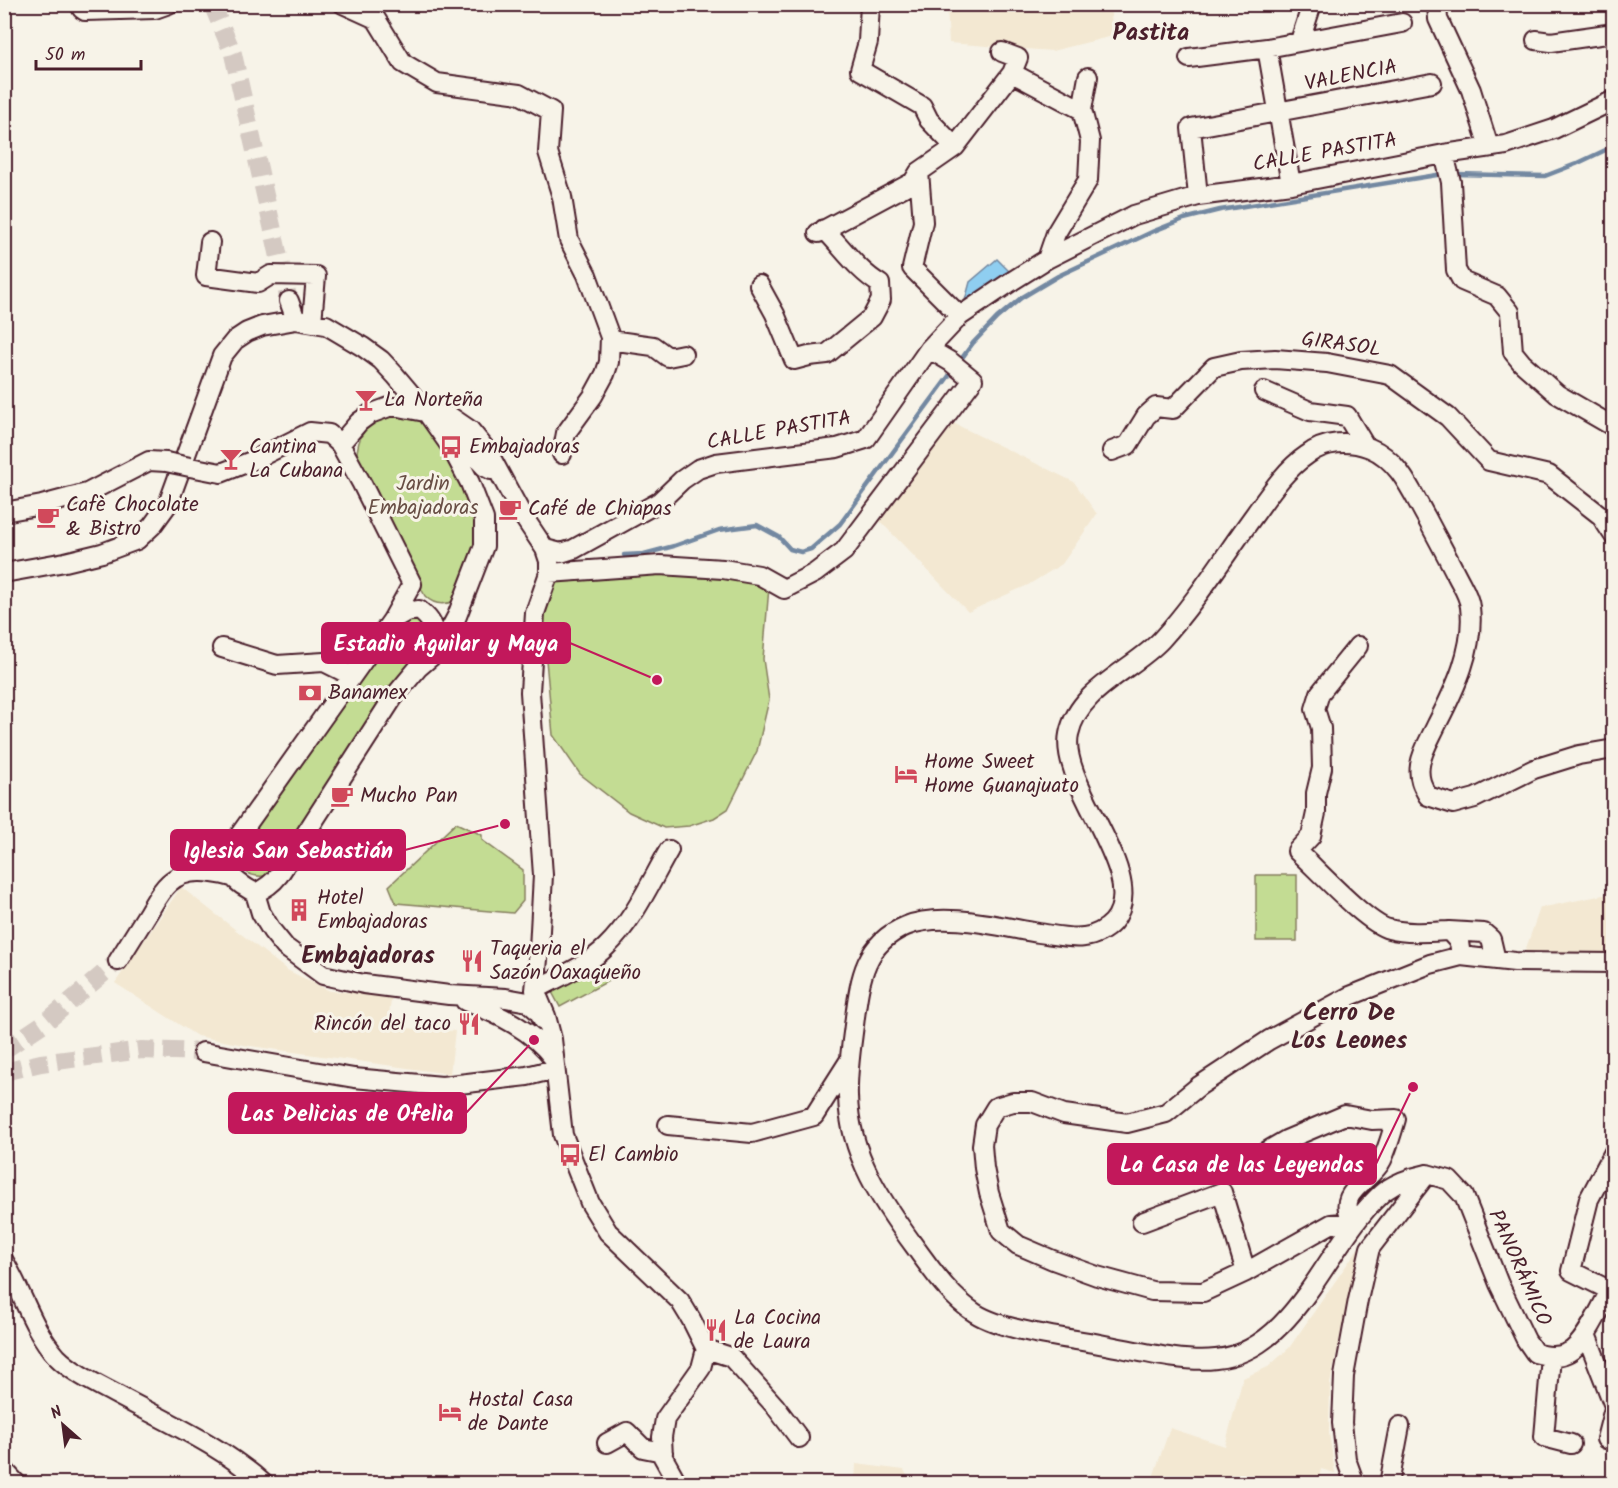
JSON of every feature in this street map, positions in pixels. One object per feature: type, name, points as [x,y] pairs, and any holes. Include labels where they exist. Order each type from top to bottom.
[{"type":"street","points":[[81,6],[84,10],[155,9],[170,4]]},
{"type":"street","points":[[343,4],[376,19],[403,63],[437,83],[519,94],[551,111],[548,152],[562,198],[569,240],[587,275],[610,337],[609,362],[605,374],[593,396],[566,433],[562,454]]},
{"type":"street","points":[[870,4],[868,42],[860,70],[922,106],[929,120],[955,147]]},
{"type":"street","points":[[1300,42],[1312,4]]},
{"type":"street","points":[[1437,4],[1438,20],[1471,90],[1489,147]]},
{"type":"street","points":[[1189,58],[1267,48],[1402,23]]},
{"type":"street","points":[[1536,40],[1551,42],[1614,33]]},
{"type":"street","points":[[1267,48],[1291,184]]},
{"type":"street","points":[[759,285],[775,314],[794,360],[827,354],[872,316],[881,300],[880,284],[858,267],[821,231],[913,182],[920,172],[955,147],[1012,73],[1018,58],[1002,52]]},
{"type":"street","points":[[1012,73],[1083,110]]},
{"type":"street","points":[[1047,259],[1056,233],[1088,180],[1090,141],[1083,110],[1088,77]]},
{"type":"street","name":"VALENCIA","points":[[1198,195],[1191,128],[1432,83]]},
{"type":"street","name":"CALLE PASTITA","points":[[545,549],[561,553],[574,549],[659,502],[682,480],[698,469],[716,463],[837,448],[866,439],[929,349],[960,316],[1047,259],[1134,215],[1198,195],[1291,184],[1506,145],[1554,129],[1614,100]]},
{"type":"street","points":[[1445,156],[1450,182],[1456,270],[1462,281],[1497,296],[1510,312],[1513,352],[1522,363],[1557,394],[1614,427]]},
{"type":"street","points":[[920,172],[923,222],[912,268],[960,316]]},
{"type":"street","points":[[210,242],[206,276],[258,283],[271,275],[316,276],[304,321]]},
{"type":"street","points":[[289,302],[304,321]]},
{"type":"street","points":[[4,573],[65,562],[111,550],[137,540],[152,526],[168,504],[222,356],[235,340],[262,326],[304,321],[326,325],[381,360],[431,414],[470,483],[484,519],[484,546],[457,616],[439,650],[418,668],[393,698],[273,883],[255,893]]},
{"type":"street","points":[[610,340],[653,346],[668,357],[683,354]]},
{"type":"street","points":[[549,573],[660,565],[759,575],[784,589],[815,573],[844,551],[969,377],[951,362],[929,349]]},
{"type":"street","name":"GIRASOL","points":[[1112,451],[1128,445],[1146,416],[1156,407],[1173,410],[1214,367],[1241,361],[1275,360],[1356,367],[1390,375],[1448,417],[1489,461],[1549,475],[1600,515],[1614,536]]},
{"type":"street","points":[[334,439],[394,397],[401,391],[403,384]]},
{"type":"street","points":[[1264,392],[1310,411],[1347,416],[1365,446]]},
{"type":"street","points":[[334,439],[379,410],[399,407],[451,417],[470,430],[488,452],[521,513],[545,549],[549,561],[549,573],[535,613],[530,692],[543,875],[535,990],[546,1016],[550,1034],[563,1135],[590,1203],[608,1232],[680,1301],[706,1349],[701,1368],[665,1419],[662,1437],[663,1457],[678,1484]]},
{"type":"street","points":[[4,512],[87,493],[157,461],[221,473],[254,460],[310,432],[334,439],[362,484],[423,605],[432,613],[443,618],[457,616]]},
{"type":"street","points":[[1427,1173],[1407,1179],[1384,1191],[1354,1222],[1300,1302],[1278,1330],[1245,1351],[1219,1359],[1156,1355],[999,1325],[973,1312],[934,1272],[876,1191],[863,1165],[851,1123],[848,1096],[858,992],[864,969],[876,945],[893,931],[915,922],[959,921],[1053,935],[1085,937],[1105,930],[1118,917],[1121,902],[1120,876],[1109,846],[1068,757],[1069,732],[1094,691],[1160,642],[1276,485],[1306,455],[1331,442],[1365,446],[1378,452],[1395,467],[1410,487],[1470,601],[1468,644],[1458,680],[1420,761],[1419,782],[1428,796],[1453,804],[1475,798],[1534,769],[1580,754],[1614,749]]},
{"type":"street","points":[[412,584],[392,620],[231,847],[227,861],[232,877],[238,884],[255,893],[261,913],[285,947],[323,975],[364,984],[528,1002],[538,1011],[550,1034]]},
{"type":"street","points":[[392,620],[406,612],[419,610],[430,618],[439,650]]},
{"type":"street","points":[[1358,646],[1320,693],[1315,709],[1321,728],[1322,768],[1316,793],[1316,813],[1311,836],[1297,851],[1368,917],[1387,929],[1414,932],[1484,933],[1491,939],[1496,960]]},
{"type":"street","points":[[222,648],[278,665],[324,662],[352,676]]},
{"type":"street","points":[[449,995],[502,988],[535,990],[606,948],[633,914],[669,850]]},
{"type":"street","points":[[118,961],[170,881],[184,875],[201,872],[214,872],[232,877]]},
{"type":"street","points":[[1449,931],[1459,942],[1461,956]]},
{"type":"street","points":[[1354,1222],[1331,1224],[1246,1272],[1203,1292],[1152,1291],[1097,1276],[1053,1260],[1018,1245],[1001,1231],[992,1205],[984,1168],[982,1145],[985,1125],[996,1107],[1013,1102],[1032,1102],[1064,1114],[1126,1123],[1166,1113],[1199,1086],[1269,1040],[1350,996],[1430,964],[1461,956],[1496,960],[1614,963]]},
{"type":"street","points":[[449,995],[493,1012],[540,1041],[554,1064]]},
{"type":"street","points":[[203,1052],[354,1078],[442,1086],[526,1076],[554,1064]]},
{"type":"street","points":[[668,1125],[752,1133],[814,1116],[850,1059]]},
{"type":"street","points":[[1267,1151],[1286,1140],[1345,1115],[1372,1120],[1396,1119],[1381,1163],[1368,1174],[1348,1202],[1347,1212],[1354,1222]]},
{"type":"street","points":[[1571,1444],[1544,1437],[1551,1357],[1570,1353],[1586,1334],[1611,1286],[1571,1271],[1588,1199],[1614,1152]]},
{"type":"street","points":[[1355,1484],[1346,1459],[1342,1423],[1344,1376],[1370,1248],[1427,1173]]},
{"type":"street","name":"PANORÁMICO","points":[[1427,1173],[1449,1180],[1464,1196],[1499,1284],[1526,1340],[1535,1353],[1551,1357]]},
{"type":"street","points":[[1368,1174],[1384,1191]]},
{"type":"street","points":[[1142,1222],[1222,1192],[1246,1272]]},
{"type":"street","points":[[4,1261],[28,1312],[45,1342],[60,1360],[82,1375],[216,1449],[242,1465],[264,1484]]},
{"type":"street","points":[[1586,1334],[1614,1407],[1606,1439]]},
{"type":"street","points":[[706,1349],[731,1357],[775,1406],[798,1438]]},
{"type":"street","points":[[1389,1484],[1400,1426]]},
{"type":"street","points":[[607,1443],[627,1432],[643,1449],[663,1452]]},
{"type":"street","points":[[4,1470],[17,1484]]},
{"type":"shaded area","points":[[947,5],[1110,5],[1113,36],[1052,51],[949,43]]},
{"type":"shaded area","points":[[951,422],[1074,482],[1097,514],[1062,564],[1028,585],[968,612],[878,519]]},
{"type":"shaded area","points":[[181,887],[287,970],[330,991],[392,995],[387,1027],[455,1031],[450,1074],[244,1045],[197,1036],[115,983]]},
{"type":"shaded area","points":[[1613,893],[1613,957],[1524,954],[1540,908]]},
{"type":"shaded area","points":[[1359,1247],[1330,1384],[1329,1433],[1335,1473],[1321,1469],[1318,1483],[1151,1483],[1170,1428],[1225,1446],[1243,1378],[1268,1367],[1289,1348]]},
{"type":"shaded area","points":[[856,1464],[904,1470],[911,1483],[855,1483]]},
{"type":"green space","name":"Jardin Embajadoras","points":[[394,413],[418,417],[430,425],[466,482],[479,533],[478,546],[454,601],[450,603],[435,603],[425,596],[357,465],[358,445],[365,431],[377,421]]},
{"type":"green space","points":[[722,572],[769,587],[763,659],[769,700],[757,751],[728,809],[714,818],[689,826],[664,828],[629,812],[580,774],[553,735],[542,617],[557,577]]},
{"type":"green space","points":[[409,616],[425,623],[428,640],[425,646],[270,875],[249,874],[238,861],[236,847],[396,623]]},
{"type":"green space","points":[[456,823],[482,835],[482,840],[523,870],[523,901],[513,913],[396,903],[389,886]]},
{"type":"green space","points":[[1256,875],[1297,875],[1297,941],[1256,941]]},
{"type":"green space","points":[[601,962],[612,979],[560,1007],[552,992]]},
{"type":"water","points":[[997,259],[1012,274],[964,304],[970,282]]},
{"type":"waterway","points":[[1455,174],[1545,176],[1614,146]]},
{"type":"waterway","points":[[959,362],[973,343],[997,318],[1021,298],[1058,276],[1184,219],[1220,210],[1443,174]]},
{"type":"waterway","points":[[624,555],[644,554],[719,530],[757,525],[779,537],[790,549],[801,552],[811,549],[840,524],[954,369]]},
{"type":"tunnel","points":[[212,4],[233,54],[289,301]]},
{"type":"tunnel","points":[[4,1050],[47,1021],[118,961]]},
{"type":"tunnel","points":[[4,1072],[41,1063],[142,1050],[203,1052]]},
{"type":"place","name":"La Norteña","points":[[366,400]]},
{"type":"place","name":"Embajadoras","points":[[451,447]]},
{"type":"place","name":"Cantina La Cubana","points":[[231,459]]},
{"type":"place","name":"Café de Chiapas","points":[[510,509]]},
{"type":"place","name":"Cafè Chocolate & Bistro","points":[[48,517]]},
{"type":"place","name":"Estadio Aguilar y Maya","points":[[657,680]]},
{"type":"place","name":"Banamex","points":[[310,693]]},
{"type":"place","name":"Home Sweet Home Guanajuato","points":[[906,774]]},
{"type":"place","name":"Mucho Pan","points":[[342,796]]},
{"type":"place","name":"Iglesia San Sebastián","points":[[505,824]]},
{"type":"place","name":"Hotel Embajadoras","points":[[299,910]]},
{"type":"place","name":"Taqueria el Sazón Oaxaqueño","points":[[472,961]]},
{"type":"place","name":"Rincón del taco","points":[[469,1024]]},
{"type":"place","name":"Las Delicias de Ofelia","points":[[534,1040]]},
{"type":"place","name":"La Casa de las Leyendas","points":[[1413,1087]]},
{"type":"place","name":"El Cambio","points":[[570,1155]]},
{"type":"place","name":"La Cocina de Laura","points":[[716,1330]]},
{"type":"place","name":"Hostal Casa de Dante","points":[[450,1412]]},
{"type":"district","name":"Pastita","points":[[1151,33]]},
{"type":"district","name":"Embajadoras","points":[[368,956]]},
{"type":"district","name":"Cerro De Los Leones","points":[[1349,1027]]}]
